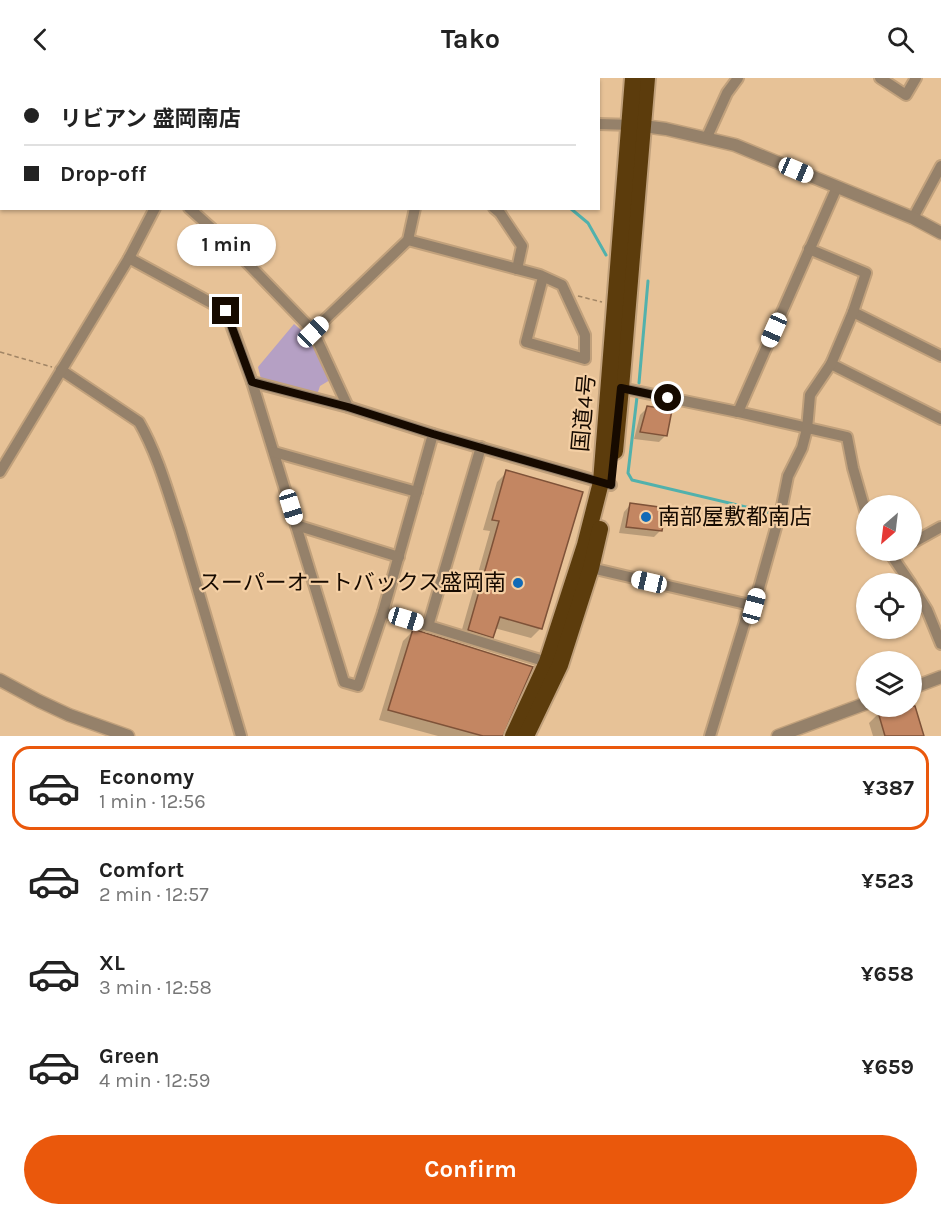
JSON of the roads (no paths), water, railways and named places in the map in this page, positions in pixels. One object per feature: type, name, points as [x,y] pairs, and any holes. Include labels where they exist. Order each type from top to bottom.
[{"type":"highway","name":"国道4号","points":[[526,736],[560,665],[591,568],[606,484],[621,388],[636,125],[633,78]]},
{"type":"highway","name":"国道4号","points":[[513,736],[547,662],[606,484],[615,306],[636,125],[647,78]]},
{"type":"street","points":[[707,138],[726,93],[738,78]]},
{"type":"street","points":[[880,78],[906,95],[916,78]]},
{"type":"street","points":[[600,124],[666,129],[735,145],[913,218],[941,233]]},
{"type":"street","points":[[913,218],[941,166]]},
{"type":"street","points":[[738,412],[837,187]]},
{"type":"street","points":[[0,472],[129,258],[155,210]]},
{"type":"street","points":[[191,210],[228,243],[313,332],[348,407]]},
{"type":"street","points":[[313,332],[408,240],[416,210]]},
{"type":"street","points":[[496,210],[522,246],[517,269]]},
{"type":"street","points":[[408,240],[517,269],[543,277],[561,285],[585,335],[585,359],[526,342],[543,277]]},
{"type":"street","points":[[591,568],[754,606],[788,476],[802,448],[807,429],[810,395],[831,364],[853,312],[866,273],[809,249]]},
{"type":"street","points":[[129,258],[226,311],[252,382],[344,682],[358,686],[383,612],[433,434]]},
{"type":"street","points":[[853,312],[941,356]]},
{"type":"street","points":[[831,364],[941,419]]},
{"type":"street","points":[[61,370],[139,423],[147,436],[188,557],[241,736]]},
{"type":"street","points":[[252,382],[348,407],[606,484]]},
{"type":"street","points":[[621,388],[738,412],[847,438],[861,495]]},
{"type":"street","points":[[428,626],[481,447]]},
{"type":"street","points":[[274,452],[417,492]]},
{"type":"street","points":[[296,525],[399,557]]},
{"type":"street","points":[[922,537],[941,527]]},
{"type":"street","points":[[922,602],[941,644]]},
{"type":"street","points":[[710,736],[750,605]]},
{"type":"street","points":[[383,612],[547,662]]},
{"type":"street","points":[[922,684],[941,677]]},
{"type":"street","points":[[0,680],[69,715],[128,736]]},
{"type":"street","points":[[778,736],[856,707]]},
{"type":"waterway","points":[[572,210],[588,223],[606,255]]},
{"type":"waterway","points":[[639,383],[648,281]]},
{"type":"waterway","points":[[637,397],[628,473],[632,480],[776,514]]},
{"type":"place","name":"南部屋敷都南店","points":[[646,517]]},
{"type":"place","name":"スーパーオートバックス盛岡南","points":[[518,583]]}]
